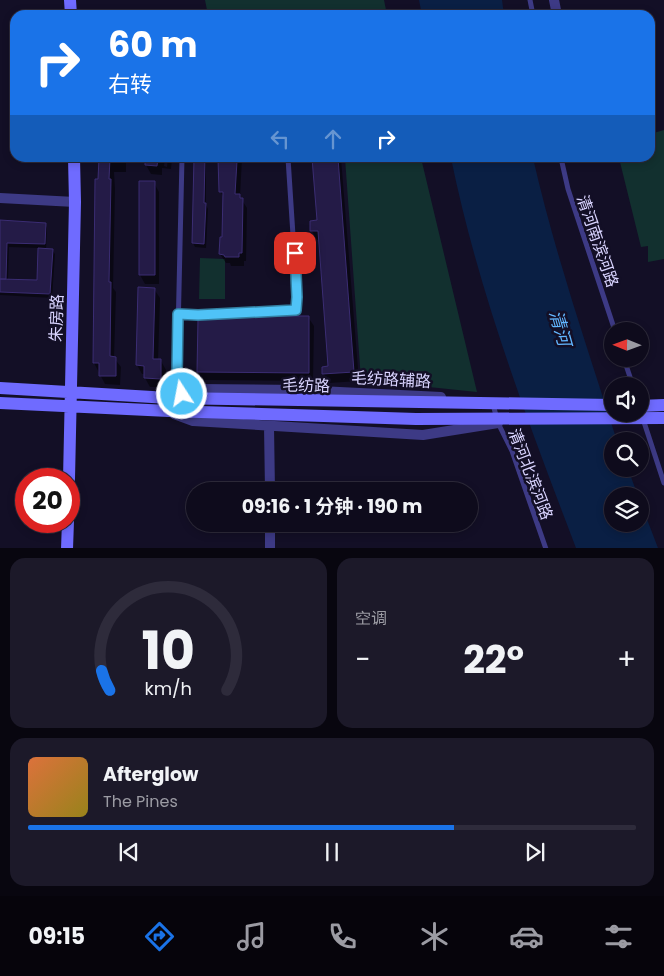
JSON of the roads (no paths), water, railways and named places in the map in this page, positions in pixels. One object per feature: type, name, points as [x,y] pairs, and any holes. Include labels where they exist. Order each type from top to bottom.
[{"type":"main road","name":"朱房路","points":[[69,468],[75,202],[74,162]]},
{"type":"main road","name":"毛纺路","points":[[0,388],[168,398],[604,406]]},
{"type":"main road","name":"毛纺路","points":[[0,403],[416,419],[664,418]]},
{"type":"main road","points":[[649,408],[664,405]]},
{"type":"main road","points":[[67,548],[68,533]]},
{"type":"street","points":[[0,198],[75,202]]},
{"type":"street","name":"毛纺路辅路","points":[[168,398],[195,390],[298,390],[420,395],[452,399],[505,410],[604,411]]},
{"type":"street","points":[[169,411],[193,421],[423,435],[498,423]]},
{"type":"street","points":[[269,426],[270,482]]},
{"type":"street","points":[[270,532],[270,548]]},
{"type":"lane","points":[[182,162],[177,377],[182,394]]},
{"type":"lane","points":[[178,314],[198,315],[296,310],[297,297],[288,162]]},
{"type":"lane","name":"清河南滨河路","points":[[562,162],[568,189],[612,322]]},
{"type":"lane","name":"清河北滨河路","points":[[494,408],[498,423],[512,451],[546,548]]},
{"type":"lane","points":[[644,422],[664,483]]},
{"type":"water","points":[[419,0],[502,0],[503,10],[421,10]]},
{"type":"water","name":"清河","points":[[452,162],[534,162],[561,265],[604,400],[604,422],[611,422],[614,432],[604,432],[604,477],[631,477],[635,487],[604,487],[604,532],[649,532],[649,524],[658,548],[576,548],[522,404],[475,257]]}]
